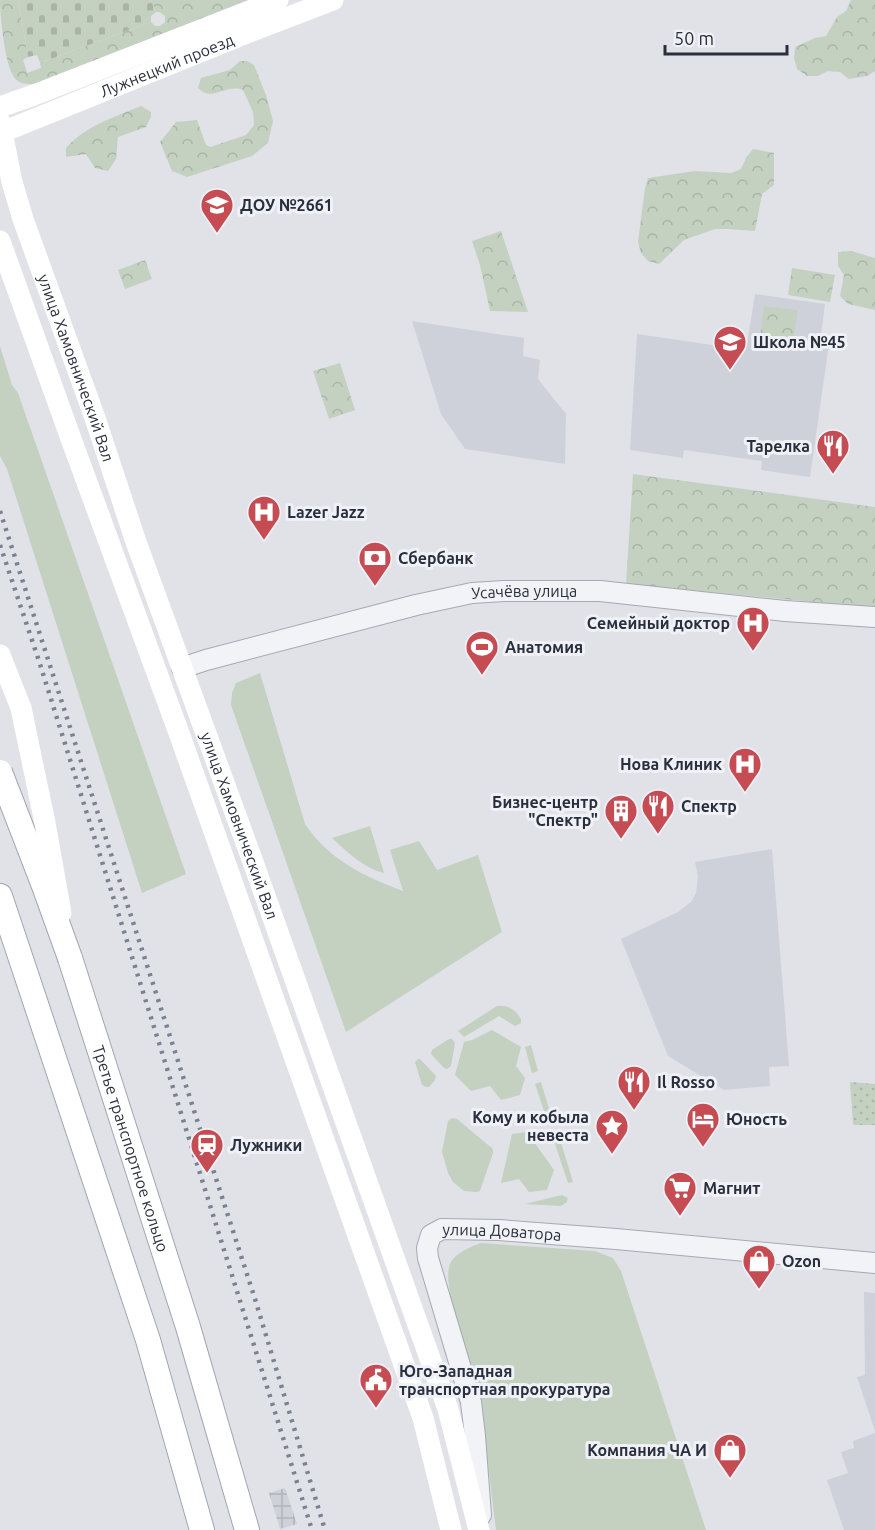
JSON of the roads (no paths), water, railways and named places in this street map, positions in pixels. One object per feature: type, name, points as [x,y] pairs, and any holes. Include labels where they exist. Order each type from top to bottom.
[{"type":"main road","name":"Лужнецкий проезд","points":[[0,107],[278,0]]},
{"type":"main road","name":"Лужнецкий проезд","points":[[1,129],[333,0]]},
{"type":"main road","name":"улица Хамовнический Вал","points":[[1,129],[14,191],[23,219],[95,418],[136,542],[448,1409],[481,1530]]},
{"type":"main road","name":"улица Хамовнический Вал","points":[[0,241],[423,1418],[451,1530]]},
{"type":"main road","points":[[0,655],[24,720],[70,958]]},
{"type":"main road","name":"Третье транспортное кольцо","points":[[0,772],[70,958],[188,1327],[247,1530]]},
{"type":"main road","points":[[0,896],[147,1340],[202,1530]]},
{"type":"street","name":"Усачёва улица","points":[[182,668],[416,605],[493,591],[600,591],[778,610],[875,617]]},
{"type":"street","name":"улица Доватора","points":[[481,1530],[471,1402],[428,1258],[427,1248],[431,1235],[442,1229],[499,1230],[875,1263]]},
{"type":"railway","points":[[0,511],[255,1299],[325,1530]]},
{"type":"railway","points":[[0,545],[39,661],[312,1530]]},
{"type":"place","name":"ДОУ №2661","points":[[217,234]]},
{"type":"place","name":"Школа №45","points":[[730,371]]},
{"type":"place","name":"Тарелка","points":[[833,475]]},
{"type":"place","name":"Lazer Jazz","points":[[264,541]]},
{"type":"place","name":"Сбербанк","points":[[375,587]]},
{"type":"place","name":"Семейный доктор","points":[[753,652]]},
{"type":"place","name":"Анатомия","points":[[482,676]]},
{"type":"place","name":"Нова Клиник","points":[[745,793]]},
{"type":"place","name":"Спектр","points":[[658,835]]},
{"type":"place","name":"Бизнес-центр \"Спектр\"","points":[[621,840]]},
{"type":"place","name":"Il Rosso","points":[[634,1111]]},
{"type":"place","name":"Юность","points":[[703,1148]]},
{"type":"place","name":"Кому и кобыла невеста","points":[[612,1155]]},
{"type":"place","name":"Лужники","points":[[207,1174]]},
{"type":"place","name":"Магнит","points":[[680,1217]]},
{"type":"place","name":"Ozon","points":[[759,1290]]},
{"type":"place","name":"Юго-Западная транспортная прокуратура","points":[[376,1409]]},
{"type":"place","name":"Компания ЧА И","points":[[730,1479]]}]
